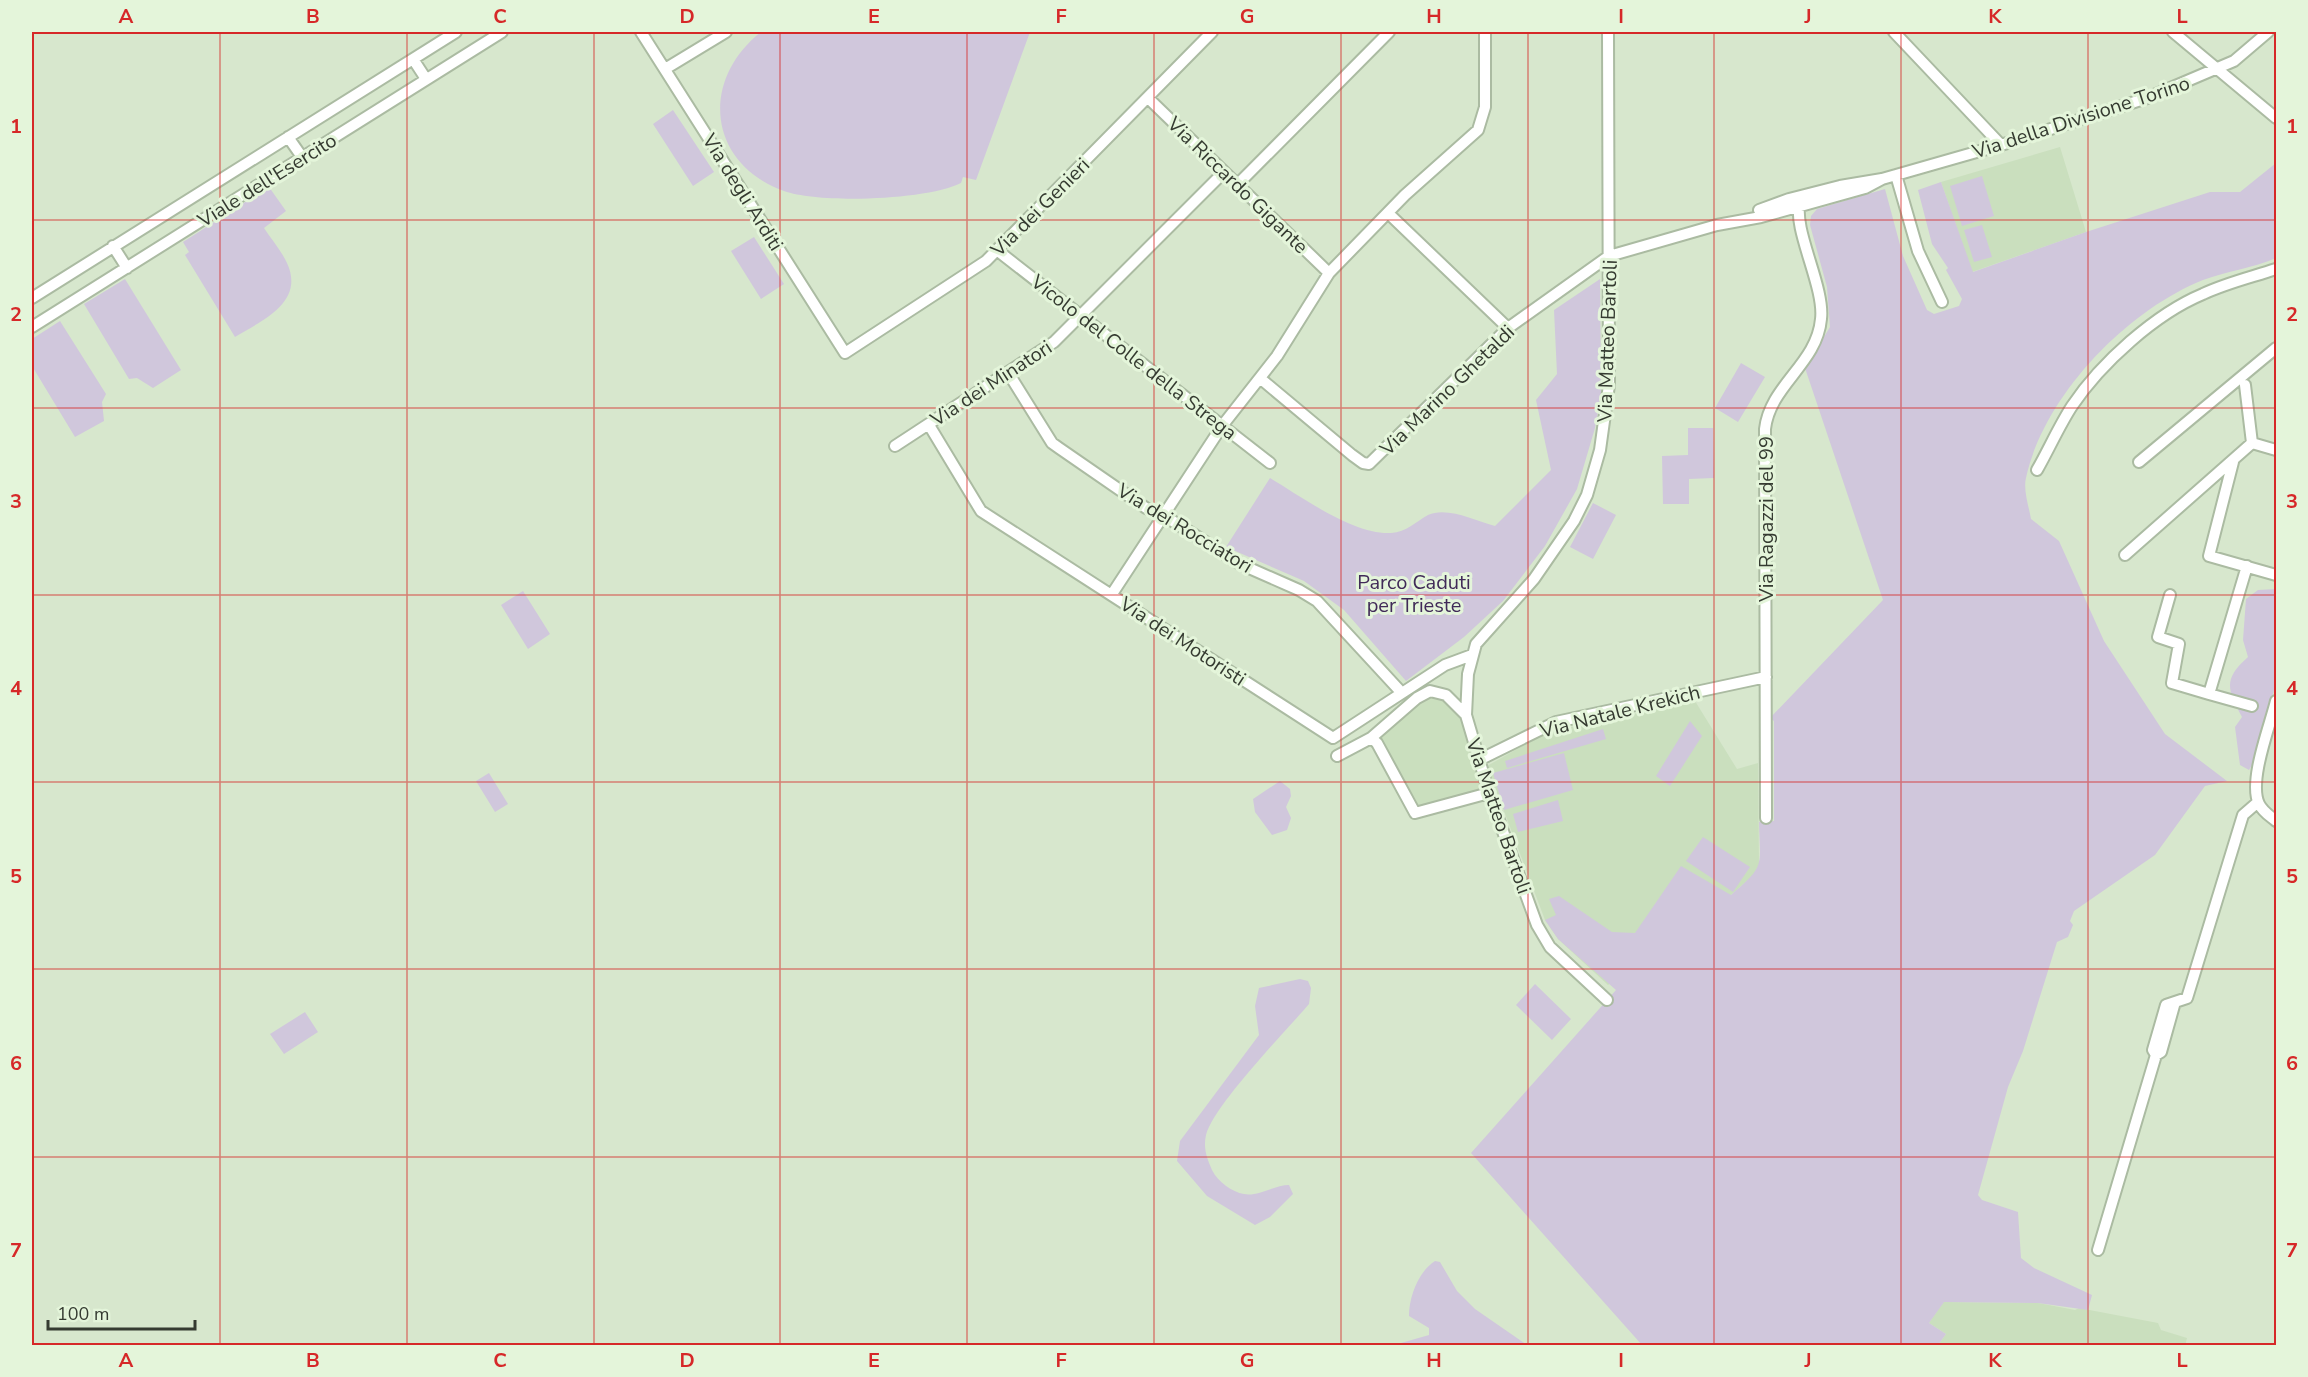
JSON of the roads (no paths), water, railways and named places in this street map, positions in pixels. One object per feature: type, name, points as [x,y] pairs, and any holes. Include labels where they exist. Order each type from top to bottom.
[{"type":"street","name":"Viale dell'Esercito","points":[[32,298],[456,32]]},
{"type":"street","name":"Viale dell'Esercito","points":[[32,327],[502,32]]},
{"type":"street","name":"Via degli Arditi","points":[[641,32],[844,353]]},
{"type":"street","points":[[665,69],[726,32]]},
{"type":"street","name":"Via dei Genieri","points":[[844,353],[968,275],[998,251],[1212,32]]},
{"type":"street","points":[[1238,184],[1389,32]]},
{"type":"street","points":[[1112,594],[1222,426],[1261,379],[1329,273],[1444,159],[1475,133],[1484,116],[1485,32]]},
{"type":"street","name":"Via Matteo Bartoli","points":[[1607,1000],[1551,947],[1538,925],[1489,793],[1466,715],[1465,703],[1472,655],[1485,632],[1542,568],[1574,521],[1587,495],[1600,450],[1608,403],[1608,32]]},
{"type":"street","points":[[1894,32],[2001,145]]},
{"type":"street","points":[[2173,32],[2186,37],[2277,118]]},
{"type":"street","name":"Via della Divisione Torino","points":[[1752,217],[1759,210],[1790,199],[1882,179],[2001,145],[2147,98],[2219,68],[2249,51],[2268,32]]},
{"type":"street","points":[[413,58],[426,79]]},
{"type":"street","name":"Via Riccardo Gigante","points":[[1148,98],[1329,273]]},
{"type":"street","points":[[288,137],[302,158]]},
{"type":"street","name":"Via dei Minatori","points":[[895,446],[1046,349],[1224,172]]},
{"type":"street","points":[[1896,175],[1918,251],[1942,302]]},
{"type":"street","name":"Via della Divisione Torino","points":[[1609,256],[1752,217],[1799,207],[1865,188],[1882,179]]},
{"type":"street","points":[[1799,207],[1801,201],[1846,185]]},
{"type":"street","name":"Via Ragazzi del 99","points":[[1766,818],[1766,419],[1776,395],[1793,376],[1810,351],[1821,321],[1821,298],[1804,238],[1799,207]]},
{"type":"street","points":[[1388,213],[1508,328]]},
{"type":"street","points":[[113,246],[127,268]]},
{"type":"street","name":"Vicolo del Colle della Strega","points":[[998,251],[1270,463]]},
{"type":"street","name":"Via Marino Ghetaldi","points":[[1261,379],[1363,464],[1369,464],[1508,328],[1609,256]]},
{"type":"street","points":[[2037,470],[2071,408],[2087,386],[2143,332],[2167,314],[2204,293],[2277,269]]},
{"type":"street","points":[[2139,462],[2277,348]]},
{"type":"street","name":"Via dei Rocciatori","points":[[1009,374],[1052,443],[1163,517],[1240,564],[1299,590],[1317,601],[1401,692]]},
{"type":"street","points":[[2245,385],[2252,443]]},
{"type":"street","name":"Via dei Motoristi","points":[[928,425],[981,511],[1333,738],[1445,665],[1472,655]]},
{"type":"street","points":[[2252,443],[2277,450]]},
{"type":"street","points":[[2125,555],[2252,443]]},
{"type":"street","points":[[2234,460],[2209,556],[2277,575]]},
{"type":"street","points":[[2209,694],[2247,566]]},
{"type":"street","points":[[2170,595],[2157,637],[2179,644],[2172,683],[2252,706]]},
{"type":"street","name":"Via Natale Krekich","points":[[1479,760],[1556,722],[1766,677]]},
{"type":"street","points":[[1337,756],[1371,738],[1427,691],[1436,691],[1446,695],[1466,715]]},
{"type":"street","points":[[2277,701],[2262,755],[2257,790],[2259,802],[2277,821]]},
{"type":"street","points":[[1371,738],[1377,743],[1415,813],[1489,793]]},
{"type":"street","points":[[2098,1250],[2175,1002],[2187,999],[2243,815],[2259,802]]},
{"type":"park label","name":"Parco Caduti per Trieste","points":[[1414,594]]}]
